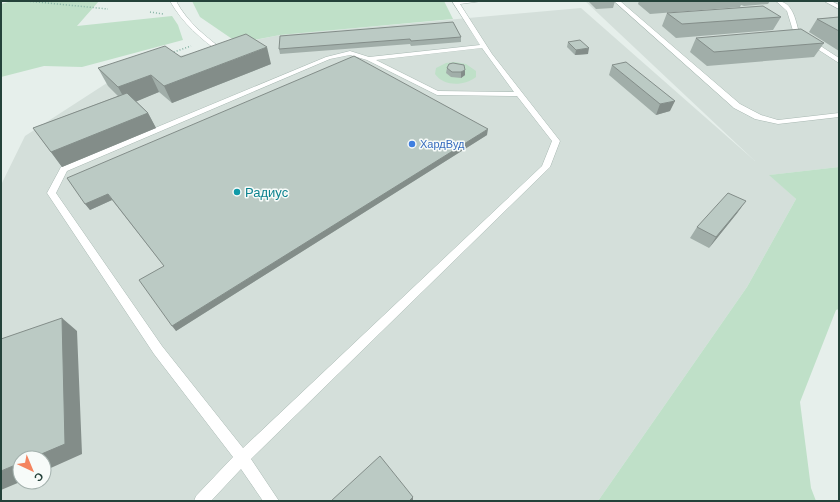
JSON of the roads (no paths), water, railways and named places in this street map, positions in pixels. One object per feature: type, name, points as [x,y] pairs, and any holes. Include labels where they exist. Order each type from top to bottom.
[{"type":"lane","points":[[173,1],[178,12],[196,33],[228,55]]},
{"type":"lane","points":[[200,501],[242,458],[546,167],[556,141],[484,46],[464,18],[456,2],[479,1]]},
{"type":"lane","points":[[617,1],[737,106],[753,114],[778,122],[839,115]]},
{"type":"lane","points":[[779,1],[790,10],[796,33],[839,61]]},
{"type":"lane","points":[[827,1],[839,7]]},
{"type":"lane","points":[[368,59],[484,46]]},
{"type":"lane","points":[[272,501],[242,458],[158,350],[51,193],[64,169],[321,61],[350,53],[368,59],[437,93],[520,94]]},
{"type":"place","name":"ХардВуд","points":[[412,144]]},
{"type":"place","name":"Радиус","points":[[237,192]]}]
